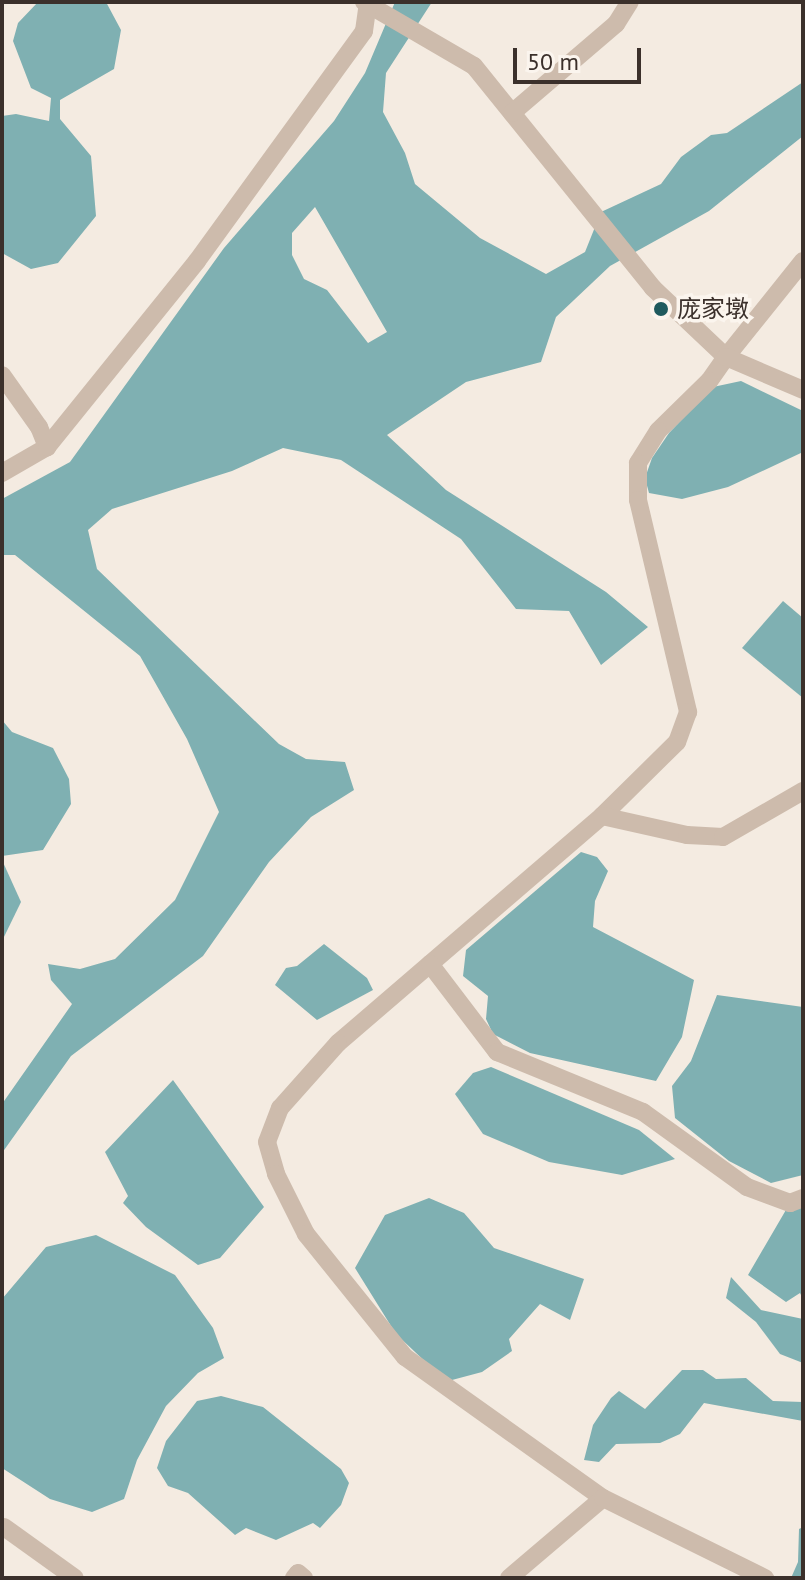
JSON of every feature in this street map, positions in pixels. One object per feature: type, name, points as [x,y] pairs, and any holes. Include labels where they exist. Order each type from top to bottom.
[{"type":"street","points":[[512,113],[616,24],[630,2]]},
{"type":"street","points":[[2,473],[47,447],[292,137],[364,31],[370,6],[474,66],[653,288],[726,357],[803,390]]},
{"type":"street","points":[[765,1578],[603,1498],[405,1357],[306,1234],[276,1174],[267,1142],[280,1108],[338,1043],[602,816],[677,742],[688,712],[638,500],[638,463],[658,431],[726,357],[803,261]]},
{"type":"street","points":[[2,375],[39,427],[47,447]]},
{"type":"street","points":[[602,816],[687,835],[723,837],[803,791]]},
{"type":"street","points":[[430,964],[497,1052],[643,1112],[747,1187],[790,1203],[803,1198]]},
{"type":"street","points":[[509,1578],[603,1498]]},
{"type":"street","points":[[4,1527],[75,1578]]},
{"type":"street","points":[[294,1578],[298,1573],[304,1578]]},
{"type":"water","points":[[38,2],[106,2],[121,30],[114,69],[60,100],[60,119],[91,156],[96,216],[58,263],[31,269],[2,253],[2,116],[16,114],[49,121],[51,98],[31,88],[13,41],[18,23]]},
{"type":"water","points":[[395,2],[432,2],[386,73],[383,112],[405,153],[415,184],[480,238],[546,274],[585,252],[601,212],[661,184],[681,157],[711,135],[727,133],[803,82],[803,136],[709,211],[610,266],[556,317],[541,362],[466,382],[387,435],[446,490],[606,592],[648,627],[601,665],[569,611],[516,609],[461,539],[341,460],[283,448],[232,471],[112,509],[88,530],[97,569],[279,744],[306,759],[345,762],[354,790],[311,817],[269,862],[203,956],[71,1056],[2,1153],[2,1104],[72,1004],[51,980],[48,964],[80,969],[115,959],[175,900],[219,812],[187,739],[140,656],[15,555],[2,555],[2,499],[70,462],[224,248],[334,121],[365,73]],"holes":[[[315,207],[387,332],[368,343],[327,290],[304,279],[292,255],[292,233]]]},
{"type":"water","points":[[741,381],[803,411],[803,452],[728,487],[682,499],[649,493],[645,478],[652,458],[669,433],[713,387]]},
{"type":"water","points":[[783,601],[803,618],[803,698],[742,648]]},
{"type":"water","points":[[2,720],[12,732],[53,748],[69,779],[71,804],[43,850],[2,856]]},
{"type":"water","points":[[581,852],[597,857],[608,871],[595,901],[593,927],[694,980],[682,1037],[656,1081],[530,1053],[493,1034],[486,1019],[488,996],[463,976],[466,950]]},
{"type":"water","points":[[2,860],[21,902],[2,941]]},
{"type":"water","points":[[324,944],[367,978],[373,990],[317,1020],[275,985],[286,968],[297,966]]},
{"type":"water","points":[[717,995],[803,1007],[803,1175],[771,1183],[729,1161],[675,1118],[672,1086],[691,1061]]},
{"type":"water","points":[[491,1067],[639,1130],[675,1159],[622,1175],[549,1162],[483,1134],[455,1094],[473,1073]]},
{"type":"water","points":[[173,1080],[264,1207],[220,1258],[198,1265],[146,1227],[123,1203],[128,1196],[105,1152]]},
{"type":"water","points":[[429,1198],[464,1213],[494,1248],[584,1279],[570,1320],[540,1304],[509,1339],[512,1351],[482,1372],[452,1380],[432,1368],[396,1334],[355,1268],[385,1215]]},
{"type":"water","points":[[803,1201],[803,1299],[800,1293],[786,1302],[748,1275],[790,1203]]},
{"type":"water","points":[[96,1235],[175,1275],[213,1328],[224,1358],[198,1373],[166,1406],[137,1460],[124,1499],[92,1512],[50,1499],[2,1468],[2,1299],[46,1247]]},
{"type":"water","points":[[731,1277],[761,1310],[803,1319],[803,1363],[780,1354],[756,1322],[726,1298]]},
{"type":"water","points":[[682,1370],[703,1370],[716,1379],[746,1378],[773,1401],[803,1402],[803,1421],[704,1403],[680,1434],[660,1443],[616,1444],[599,1462],[584,1460],[593,1425],[611,1398],[619,1391],[645,1409]]},
{"type":"water","points":[[221,1396],[263,1407],[341,1469],[349,1483],[341,1505],[320,1528],[313,1523],[276,1540],[246,1528],[235,1535],[188,1493],[168,1486],[157,1468],[166,1441],[197,1401]]},
{"type":"water","points":[[803,1527],[803,1578],[791,1578],[798,1562],[799,1529]]},
{"type":"place","name":"庞家墩","points":[[661,309]]}]
